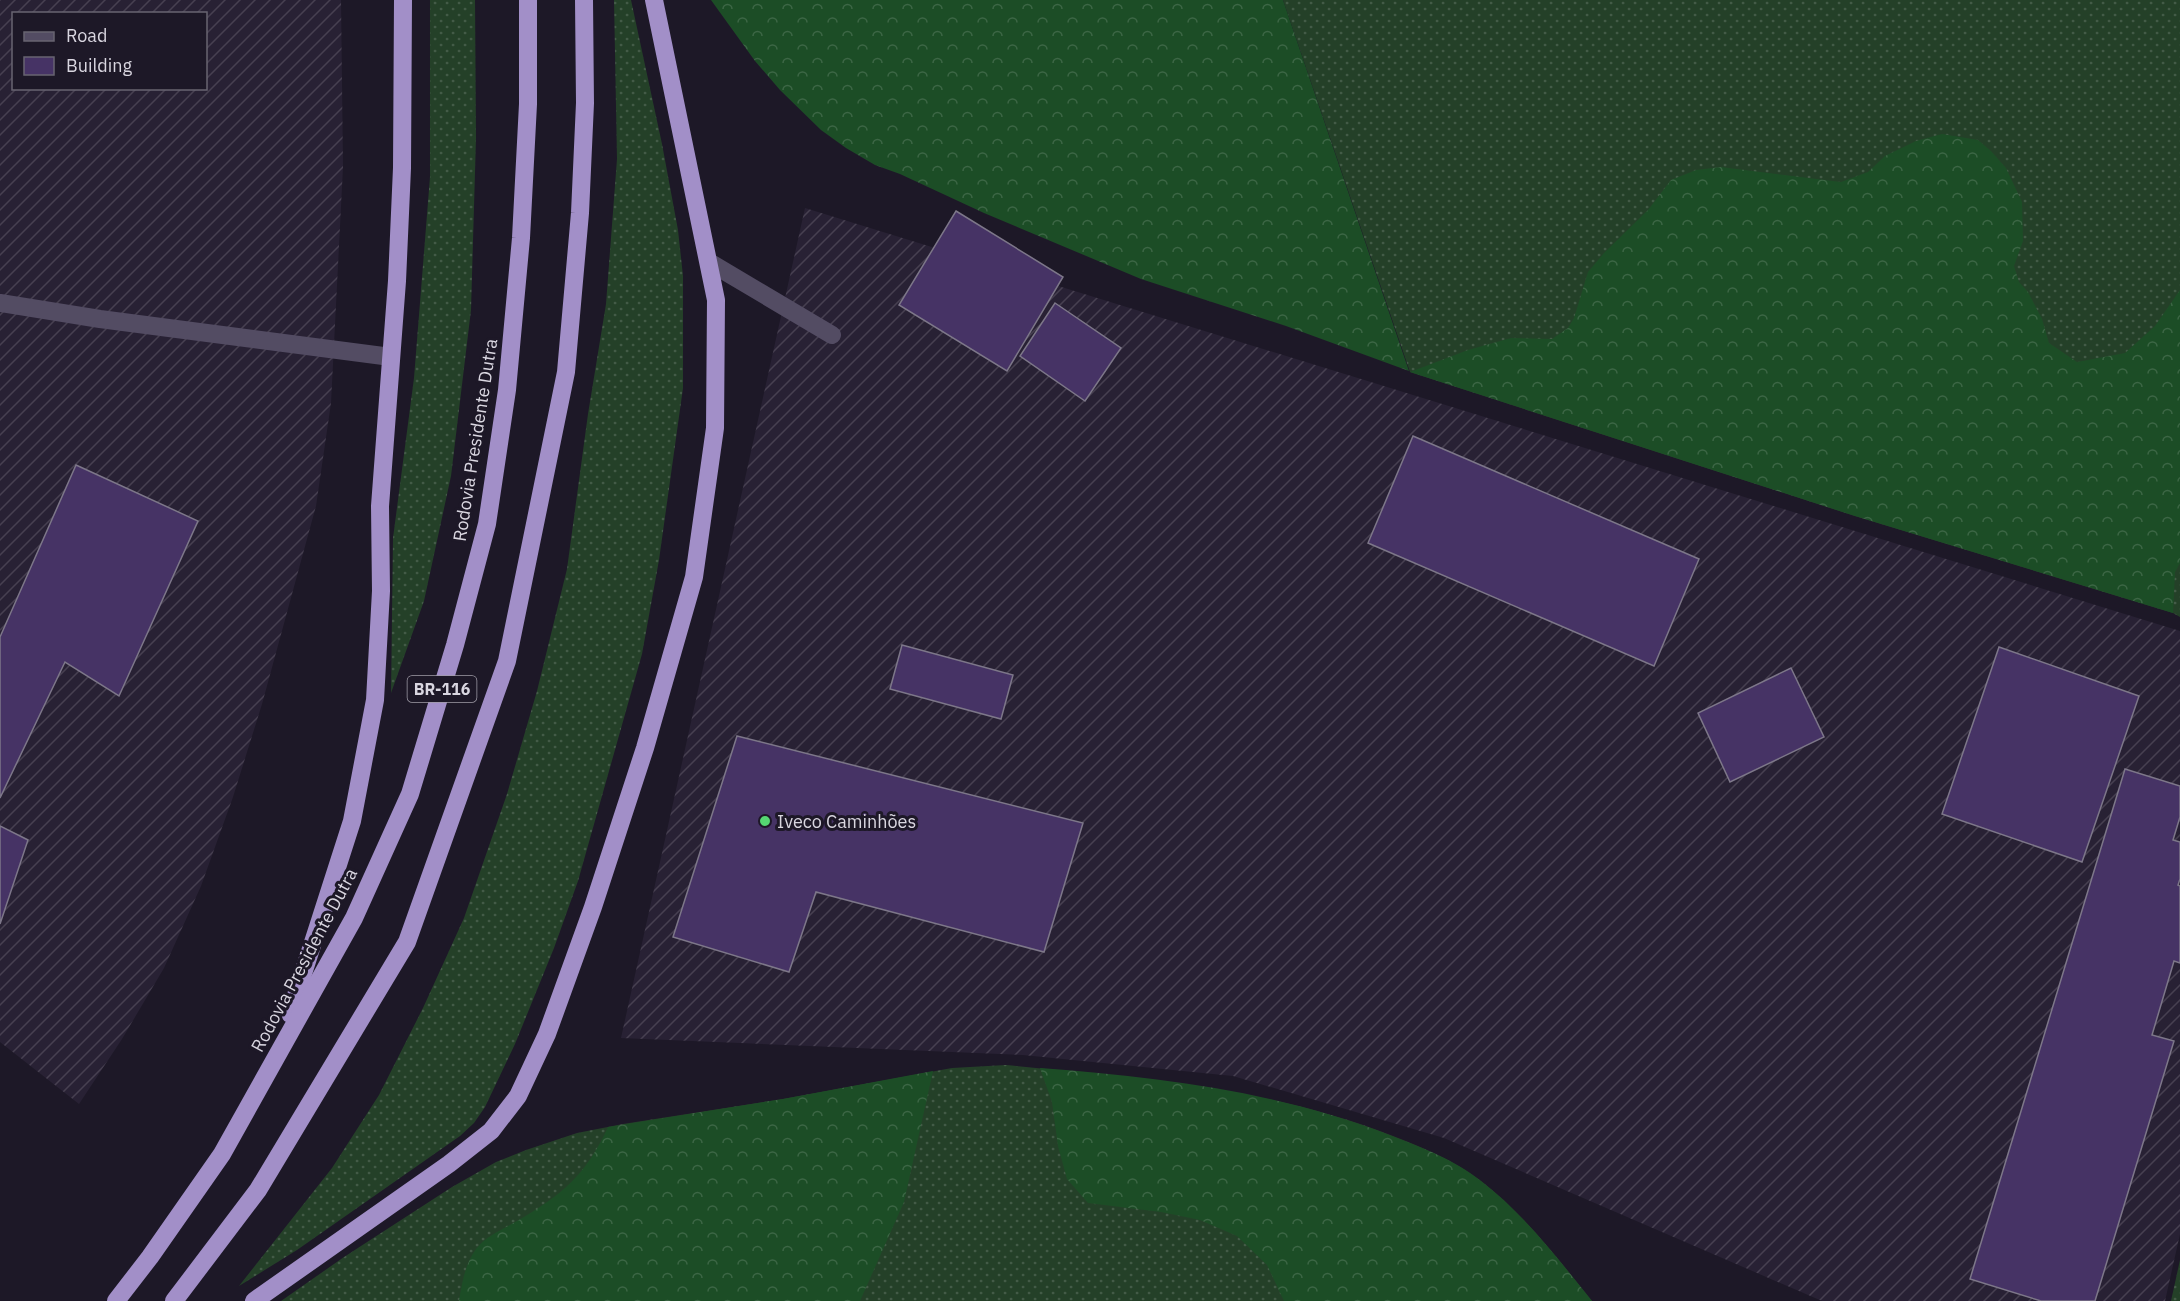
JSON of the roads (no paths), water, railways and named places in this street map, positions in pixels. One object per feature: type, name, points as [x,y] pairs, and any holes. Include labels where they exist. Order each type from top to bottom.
[{"type":"highway","points":[[279,1051],[352,821],[375,700],[381,591],[380,506],[402,168],[403,0]]},
{"type":"highway","name":"Rodovia Presidente Dutra","points":[[116,1301],[150,1257],[222,1154],[354,918],[410,794],[455,645],[487,524],[507,390],[521,238],[528,104],[528,0]]},
{"type":"highway","name":"BR-116","points":[[174,1301],[258,1190],[407,942],[507,661],[566,372],[580,213],[585,103],[584,0]]},
{"type":"highway","points":[[254,1301],[449,1164],[491,1131],[518,1096],[547,1034],[593,907],[645,748],[694,577],[715,428],[716,300],[654,0]]},
{"type":"lane","points":[[709,262],[832,335]]},
{"type":"lane","points":[[0,303],[100,319],[391,357]]},
{"type":"place","name":"Iveco Caminhões","points":[[765,821]]}]
